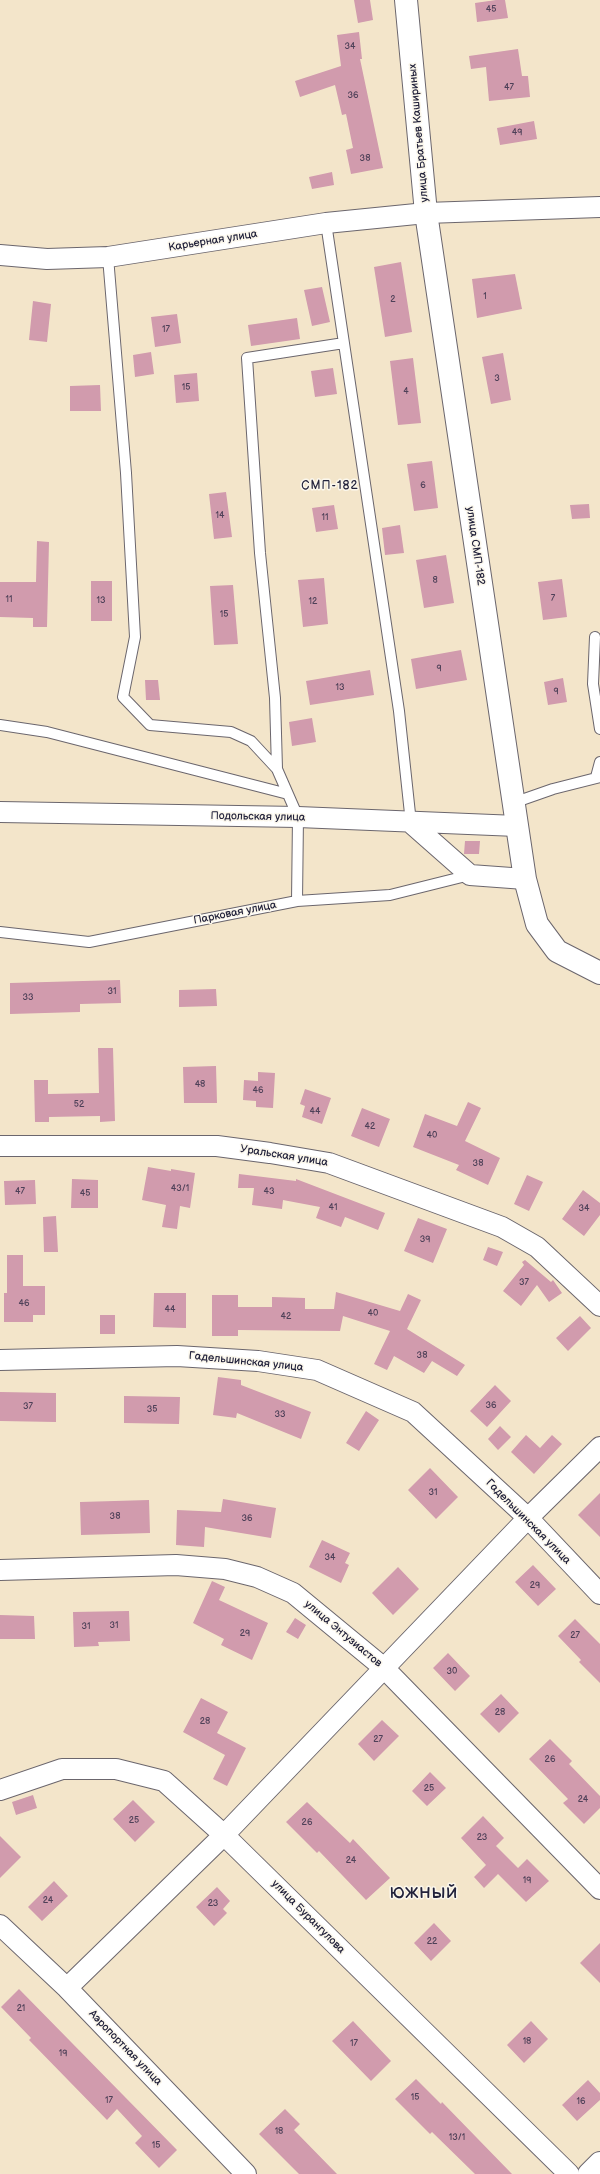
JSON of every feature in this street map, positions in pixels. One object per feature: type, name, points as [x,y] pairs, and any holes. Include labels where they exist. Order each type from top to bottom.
[{"type":"street","name":"улица Братьев Кашириных","points":[[406,0],[426,213],[600,207]]},
{"type":"street","name":"Карьерная улица","points":[[0,255],[47,259],[108,257],[326,223],[426,213]]},
{"type":"street","name":"улица СМП-182","points":[[426,213],[525,880]]},
{"type":"street","name":"Подольская улица","points":[[0,812],[298,817],[410,823],[517,826]]},
{"type":"street","points":[[410,823],[470,875],[525,880],[537,924],[557,952],[600,973]]},
{"type":"street","name":"Уральская улица","points":[[0,1146],[217,1146],[329,1163],[502,1227],[537,1248],[600,1306]]},
{"type":"street","name":"Гадельшинская улица","points":[[0,1360],[177,1356],[258,1361],[317,1370],[413,1412],[528,1518],[600,1594]]},
{"type":"street","points":[[67,1988],[224,1835],[528,1518],[600,1447]]},
{"type":"street","name":"улица Энтузиастов","points":[[0,1570],[176,1565],[225,1569],[257,1577],[293,1593],[384,1668],[600,1889]]},
{"type":"street","name":"улица Бурангулова","points":[[0,1790],[62,1769],[116,1769],[164,1781],[224,1835],[569,2174]]},
{"type":"street","name":"Аэропортная улица","points":[[0,1925],[67,1988],[246,2174]]},
{"type":"street","points":[[589,2174],[600,2163]]},
{"type":"lane","points":[[326,223],[399,711],[410,823]]},
{"type":"lane","points":[[108,257],[126,473],[135,637],[123,696],[150,725],[231,732],[251,741],[278,769]]},
{"type":"lane","points":[[297,901],[298,817],[278,769],[275,698],[260,553],[247,358],[344,342]]},
{"type":"lane","points":[[595,637],[593,684],[600,729]]},
{"type":"lane","points":[[0,725],[47,732],[288,794]]},
{"type":"lane","points":[[513,803],[598,777],[600,762]]},
{"type":"lane","name":"Парковая улица","points":[[0,932],[90,942],[297,901],[390,896],[470,875]]},
{"type":"building","points":[[354,0],[370,0],[373,20],[358,23]]},
{"type":"building","points":[[505,0],[508,18],[477,22],[475,3]]},
{"type":"building","points":[[359,32],[362,59],[360,59],[383,168],[351,174],[346,150],[353,148],[346,114],[342,115],[335,85],[300,97],[295,81],[341,66],[337,35]]},
{"type":"building","points":[[518,49],[522,76],[528,76],[530,97],[489,101],[486,67],[471,69],[469,56]]},
{"type":"building","points":[[534,121],[537,139],[500,145],[497,128]]},
{"type":"building","points":[[332,172],[334,185],[312,189],[309,177]]},
{"type":"building","points":[[401,262],[412,332],[385,337],[374,267]]},
{"type":"building","points":[[515,274],[522,309],[477,318],[472,279]]},
{"type":"building","points":[[322,287],[330,322],[312,326],[304,290]]},
{"type":"building","points":[[33,301],[51,304],[47,342],[29,340]]},
{"type":"building","points":[[177,314],[181,343],[155,347],[151,317]]},
{"type":"building","points":[[297,318],[300,339],[251,346],[248,325]]},
{"type":"building","points":[[151,352],[154,374],[135,377],[133,355]]},
{"type":"building","points":[[503,353],[511,400],[491,404],[482,357]]},
{"type":"building","points":[[413,358],[421,423],[398,425],[390,361]]},
{"type":"building","points":[[333,368],[337,394],[315,397],[311,371]]},
{"type":"building","points":[[197,373],[199,401],[176,403],[174,375]]},
{"type":"building","points":[[100,385],[101,411],[70,411],[70,386]]},
{"type":"building","points":[[432,461],[438,508],[414,511],[407,464]]},
{"type":"building","points":[[226,492],[232,537],[214,539],[209,494]]},
{"type":"building","points":[[589,504],[590,518],[572,519],[570,505]]},
{"type":"building","points":[[334,505],[338,529],[316,532],[312,508]]},
{"type":"building","points":[[400,525],[404,553],[385,555],[382,528]]},
{"type":"building","points":[[37,541],[49,542],[47,627],[33,627],[33,618],[0,617],[0,582],[36,582]]},
{"type":"building","points":[[446,555],[454,603],[424,608],[416,560]]},
{"type":"building","points":[[324,578],[328,624],[303,627],[298,580]]},
{"type":"building","points":[[562,579],[567,617],[543,620],[538,582]]},
{"type":"building","points":[[91,581],[112,581],[112,621],[91,621]]},
{"type":"building","points":[[233,585],[238,644],[214,645],[210,586]]},
{"type":"building","points":[[461,650],[467,680],[416,689],[411,659]]},
{"type":"building","points":[[370,670],[374,695],[310,705],[306,681]]},
{"type":"building","points":[[563,678],[567,702],[548,705],[544,682]]},
{"type":"building","points":[[145,680],[158,680],[160,700],[146,700]]},
{"type":"building","points":[[312,718],[316,742],[292,746],[289,722]]},
{"type":"building","points":[[465,841],[480,841],[479,854],[464,854]]},
{"type":"building","points":[[120,980],[121,1003],[80,1004],[80,1012],[10,1014],[10,983]]},
{"type":"building","points":[[216,989],[217,1006],[179,1007],[179,990]]},
{"type":"building","points":[[98,1048],[113,1048],[115,1121],[100,1122],[100,1116],[49,1117],[49,1122],[35,1122],[34,1080],[48,1080],[48,1094],[99,1093]]},
{"type":"building","points":[[216,1066],[217,1103],[184,1103],[183,1067]]},
{"type":"building","points":[[258,1072],[275,1073],[273,1108],[256,1107],[256,1101],[243,1100],[244,1080],[258,1081]]},
{"type":"building","points":[[305,1089],[331,1098],[322,1124],[302,1117],[305,1106],[300,1104]]},
{"type":"building","points":[[468,1102],[481,1108],[465,1141],[500,1158],[488,1185],[456,1170],[459,1165],[413,1147],[425,1114],[457,1126]]},
{"type":"building","points":[[362,1108],[390,1119],[379,1147],[351,1136]]},
{"type":"building","points":[[148,1167],[195,1173],[190,1208],[180,1206],[177,1229],[162,1227],[166,1205],[142,1200]]},
{"type":"building","points":[[239,1174],[296,1181],[296,1179],[385,1213],[378,1230],[345,1217],[341,1227],[316,1218],[320,1207],[283,1200],[282,1209],[252,1205],[254,1188],[238,1188]]},
{"type":"building","points":[[527,1175],[543,1182],[529,1211],[514,1204]]},
{"type":"building","points":[[72,1179],[98,1180],[98,1208],[71,1208]]},
{"type":"building","points":[[35,1180],[36,1204],[5,1205],[4,1181]]},
{"type":"building","points":[[583,1190],[600,1203],[600,1215],[584,1236],[562,1219]]},
{"type":"building","points":[[56,1216],[58,1252],[44,1252],[43,1217]]},
{"type":"building","points":[[418,1218],[447,1229],[433,1263],[404,1251]]},
{"type":"building","points":[[488,1247],[503,1252],[497,1266],[483,1260]]},
{"type":"building","points":[[7,1255],[23,1255],[23,1286],[45,1286],[45,1315],[33,1315],[33,1322],[4,1322],[4,1293],[7,1293]]},
{"type":"building","points":[[525,1260],[551,1282],[553,1280],[562,1293],[549,1302],[537,1285],[521,1306],[503,1291],[524,1265],[522,1262]]},
{"type":"building","points":[[336,1292],[400,1311],[408,1294],[421,1300],[407,1329],[465,1365],[457,1376],[432,1361],[424,1373],[394,1356],[387,1370],[374,1364],[390,1331],[343,1316],[340,1331],[238,1330],[238,1336],[212,1336],[212,1295],[238,1295],[238,1307],[272,1307],[272,1297],[305,1298],[305,1309],[334,1309]]},
{"type":"building","points":[[154,1293],[186,1293],[186,1328],[153,1327]]},
{"type":"building","points":[[100,1315],[115,1315],[115,1334],[100,1334]]},
{"type":"building","points":[[580,1316],[591,1328],[568,1351],[556,1338]]},
{"type":"building","points":[[218,1377],[241,1380],[241,1385],[311,1412],[301,1439],[237,1413],[236,1418],[213,1415]]},
{"type":"building","points":[[495,1385],[511,1401],[487,1427],[470,1411]]},
{"type":"building","points":[[0,1392],[56,1393],[56,1422],[0,1421]]},
{"type":"building","points":[[124,1396],[180,1397],[179,1424],[124,1423]]},
{"type":"building","points":[[366,1411],[379,1420],[359,1451],[346,1443]]},
{"type":"building","points":[[500,1426],[511,1437],[498,1450],[488,1439]]},
{"type":"building","points":[[526,1435],[540,1448],[552,1435],[562,1444],[534,1474],[511,1452]]},
{"type":"building","points":[[430,1468],[458,1497],[436,1519],[408,1490]]},
{"type":"building","points":[[600,1493],[600,1537],[578,1515]]},
{"type":"building","points":[[223,1499],[276,1508],[271,1538],[205,1527],[204,1547],[176,1545],[177,1510],[221,1512]]},
{"type":"building","points":[[149,1500],[150,1533],[81,1535],[80,1502]]},
{"type":"building","points":[[322,1540],[350,1553],[345,1563],[349,1565],[341,1583],[309,1567]]},
{"type":"building","points":[[533,1565],[556,1589],[538,1606],[515,1582]]},
{"type":"building","points":[[398,1567],[419,1589],[393,1615],[372,1593]]},
{"type":"building","points":[[212,1581],[225,1587],[219,1600],[268,1623],[252,1660],[221,1645],[224,1639],[193,1623]]},
{"type":"building","points":[[129,1611],[130,1641],[98,1642],[99,1646],[74,1647],[73,1612]]},
{"type":"building","points":[[0,1615],[34,1616],[35,1639],[0,1639]]},
{"type":"building","points":[[295,1618],[306,1625],[298,1639],[286,1632]]},
{"type":"building","points":[[575,1619],[600,1644],[600,1683],[579,1662],[581,1660],[558,1636]]},
{"type":"building","points":[[448,1653],[470,1676],[455,1691],[433,1668]]},
{"type":"building","points":[[501,1694],[519,1713],[499,1733],[480,1714]]},
{"type":"building","points":[[201,1698],[228,1712],[217,1733],[246,1748],[227,1786],[213,1779],[225,1755],[183,1732]]},
{"type":"building","points":[[382,1720],[399,1736],[374,1761],[358,1744]]},
{"type":"building","points":[[550,1739],[572,1761],[569,1764],[600,1796],[600,1808],[584,1824],[563,1803],[568,1799],[529,1759]]},
{"type":"building","points":[[430,1772],[446,1788],[427,1806],[412,1791]]},
{"type":"building","points":[[33,1795],[37,1808],[16,1815],[12,1802]]},
{"type":"building","points":[[133,1800],[155,1822],[135,1842],[113,1819]]},
{"type":"building","points":[[307,1802],[350,1843],[353,1839],[390,1878],[366,1900],[319,1851],[317,1853],[286,1822]]},
{"type":"building","points":[[483,1816],[504,1838],[496,1846],[518,1868],[527,1859],[549,1881],[526,1902],[498,1874],[484,1888],[474,1877],[486,1865],[461,1838]]},
{"type":"building","points":[[0,1836],[21,1857],[0,1878]]},
{"type":"building","points":[[54,1881],[68,1896],[42,1921],[28,1907]]},
{"type":"building","points":[[217,1887],[230,1901],[223,1909],[227,1913],[214,1926],[196,1907]]},
{"type":"building","points":[[434,1923],[451,1941],[431,1961],[414,1943]]},
{"type":"building","points":[[600,1943],[600,1983],[580,1963]]},
{"type":"building","points":[[19,1989],[177,2150],[159,2168],[135,2143],[142,2136],[117,2109],[107,2120],[29,2040],[31,2038],[1,2007]]},
{"type":"building","points":[[353,2021],[391,2061],[371,2081],[332,2041]]},
{"type":"building","points":[[531,2021],[548,2039],[524,2063],[507,2045]]},
{"type":"building","points":[[416,2079],[441,2104],[442,2102],[512,2174],[475,2174],[432,2132],[430,2134],[395,2099]]},
{"type":"building","points":[[588,2080],[600,2093],[600,2100],[577,2121],[562,2105]]},
{"type":"building","points":[[285,2109],[300,2124],[294,2130],[337,2174],[299,2174],[259,2134]]},
{"type":"district","name":"СМП-182","points":[[330,486]]},
{"type":"district","name":"ЮЖНЫЙ","points":[[424,1894]]}]
